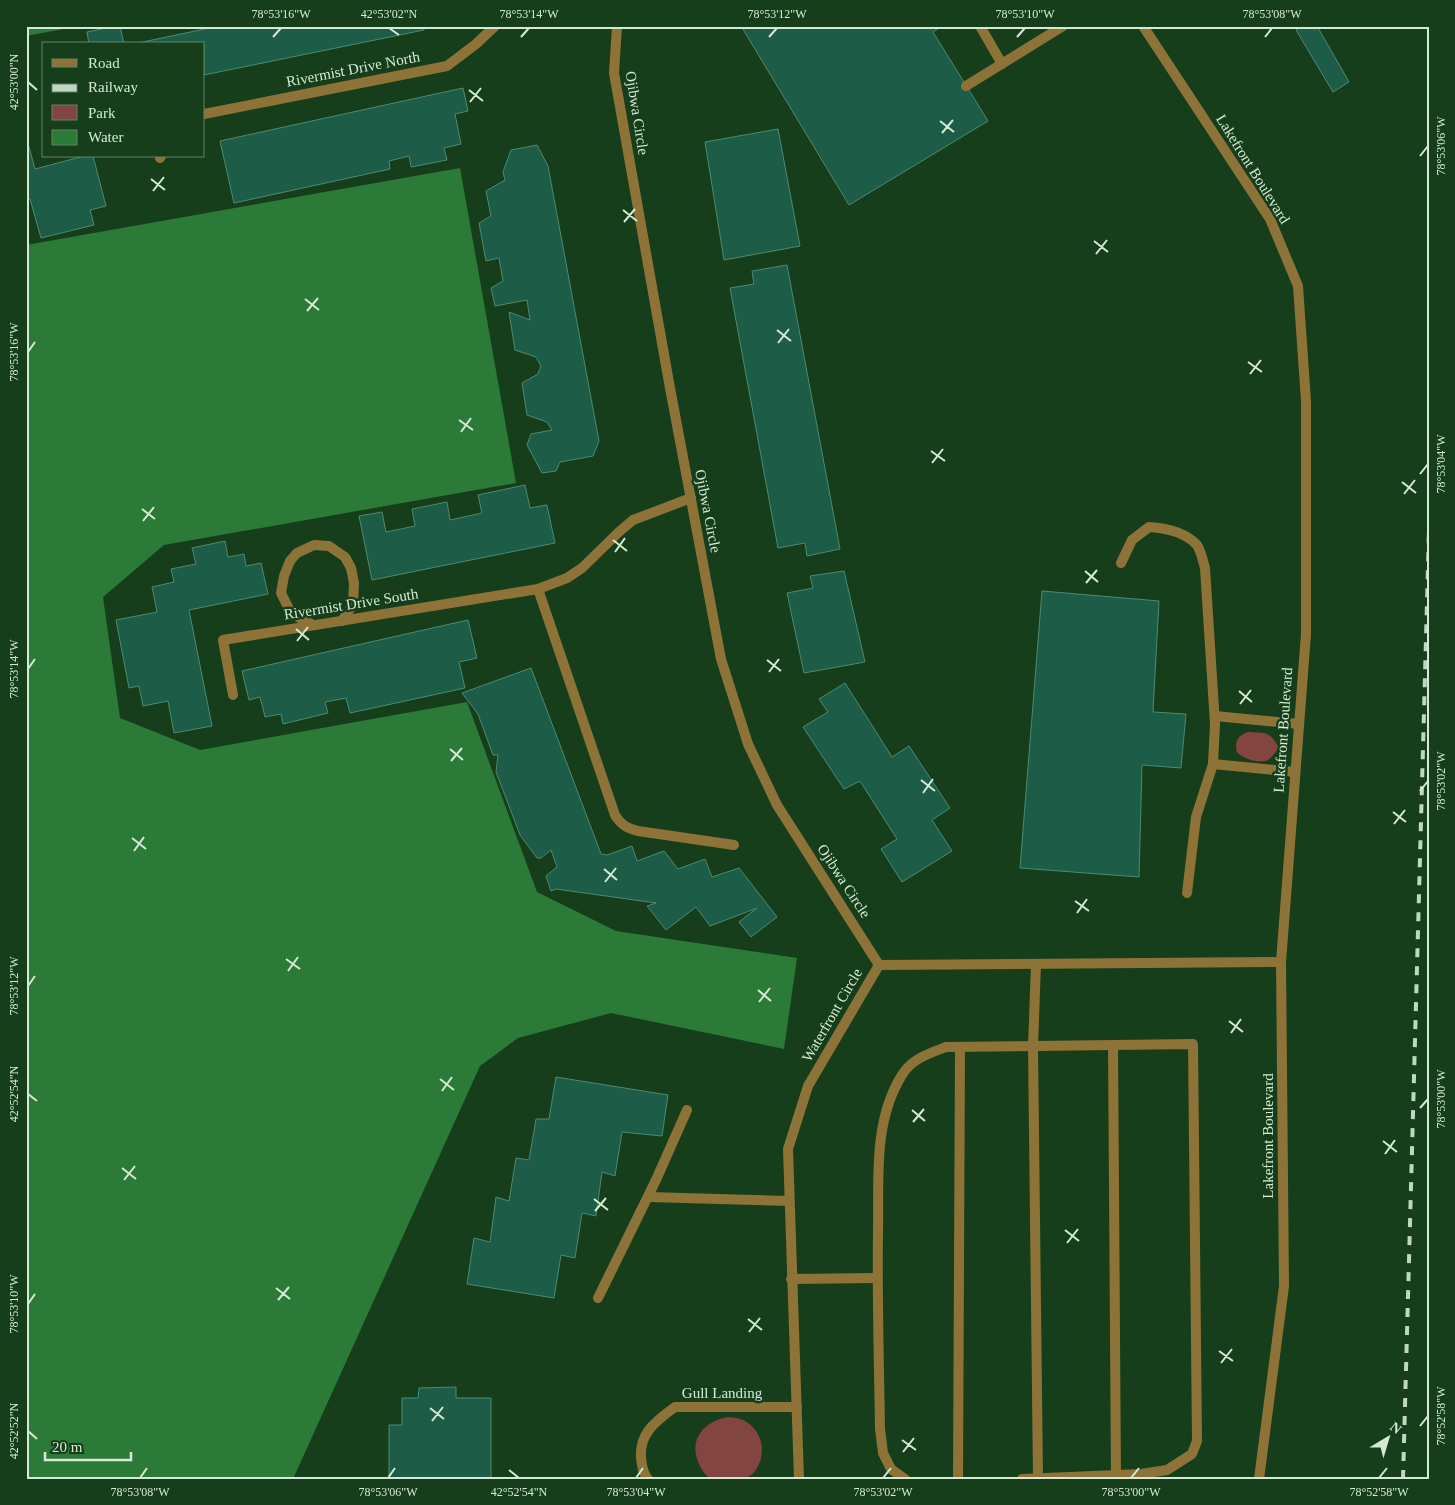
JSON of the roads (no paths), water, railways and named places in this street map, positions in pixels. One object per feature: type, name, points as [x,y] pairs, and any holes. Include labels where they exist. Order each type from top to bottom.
[{"type":"street","name":"Rivermist Drive North","points":[[205,114],[447,66],[476,44],[495,26]]},
{"type":"street","name":"Ojibwa Circle","points":[[617,26],[614,73],[721,659],[748,744],[777,805],[879,965]]},
{"type":"street","points":[[980,26],[1002,64]]},
{"type":"street","points":[[966,86],[1063,26]]},
{"type":"street","name":"Lakefront Boulevard","points":[[1143,26],[1270,219],[1298,286],[1306,401],[1306,634],[1281,962],[1284,1286],[1260,1479]]},
{"type":"street","name":"Rivermist Drive South","points":[[233,695],[223,640],[538,589],[568,578],[582,568],[633,520],[691,498]]},
{"type":"street","points":[[1122,563],[1132,540],[1149,527],[1164,528],[1181,534],[1197,546],[1205,568],[1214,716],[1213,764],[1196,817],[1187,893]]},
{"type":"street","points":[[313,625],[291,613],[281,593],[284,576],[290,561],[297,553],[314,545],[330,546],[345,557],[351,568],[354,583],[353,604],[342,621]]},
{"type":"street","points":[[538,589],[615,815],[620,824],[638,831],[734,845]]},
{"type":"street","points":[[1214,716],[1299,724]]},
{"type":"street","points":[[1213,764],[1295,772]]},
{"type":"street","name":"Waterfront Circle","points":[[799,1479],[788,1149],[808,1086],[879,965],[1281,962]]},
{"type":"street","points":[[1036,964],[1033,1046],[1038,1478]]},
{"type":"street","points":[[905,1479],[891,1469],[883,1453],[880,1429],[877,1278],[880,1143],[889,1100],[902,1073],[922,1056],[946,1047],[1193,1044],[1196,1441],[1192,1454],[1167,1470],[1141,1474],[1116,1477],[1022,1479]]},
{"type":"street","points":[[1113,1045],[1116,1477]]},
{"type":"street","points":[[958,1479],[960,1047]]},
{"type":"street","points":[[598,1298],[648,1197],[687,1110]]},
{"type":"street","points":[[648,1197],[789,1201]]},
{"type":"street","points":[[791,1279],[877,1278]]},
{"type":"street","name":"Gull Landing","points":[[648,1479],[644,1475],[641,1457],[642,1439],[659,1419],[675,1407],[797,1407]]},
{"type":"water","points":[[26,26],[80,26],[26,36]]},
{"type":"water","points":[[460,168],[516,483],[164,545],[103,597],[120,718],[200,750],[467,702],[537,892],[616,931],[797,958],[784,1049],[611,1013],[518,1038],[480,1066],[293,1479],[26,1479],[26,245]]},
{"type":"railway","points":[[1403,1479],[1429,529]]}]
